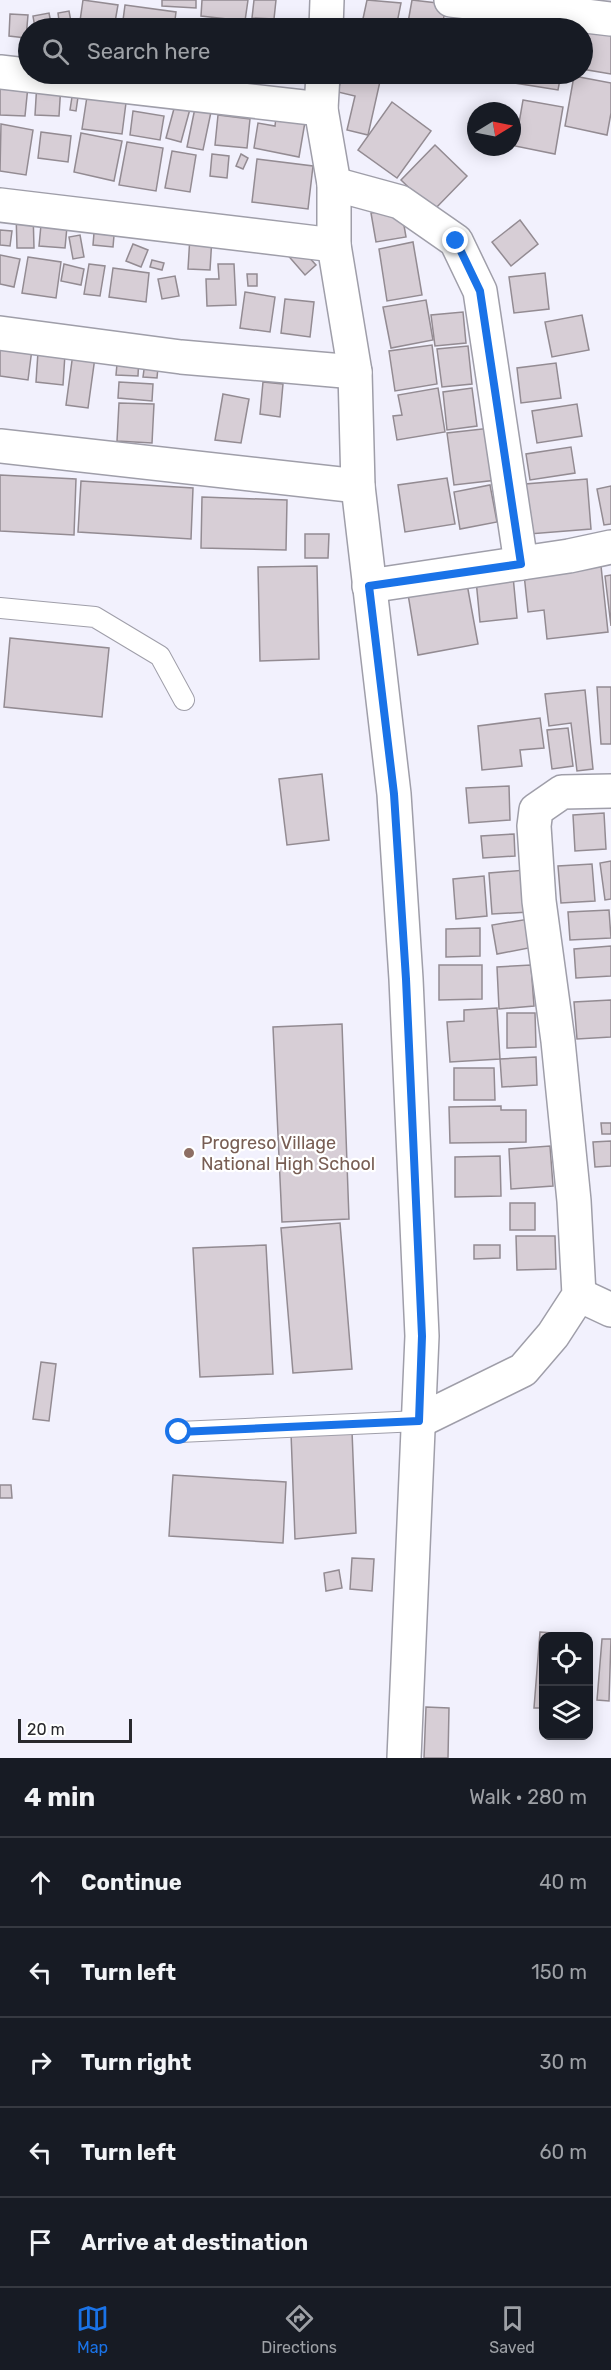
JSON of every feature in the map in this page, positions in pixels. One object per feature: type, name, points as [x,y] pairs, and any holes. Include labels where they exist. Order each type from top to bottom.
[{"type":"street","points":[[326,18],[327,0]]},
{"type":"street","points":[[451,0],[611,19]]},
{"type":"street","points":[[0,72],[18,74]]},
{"type":"street","points":[[104,84],[321,109]]},
{"type":"street","points":[[322,84],[321,109],[334,184],[334,245],[355,372],[358,486],[394,794],[405,967],[422,1336],[404,1758]]},
{"type":"street","points":[[334,184],[400,202],[456,241],[480,291],[521,564]]},
{"type":"street","points":[[0,206],[334,245]]},
{"type":"street","points":[[0,333],[181,357],[355,372]]},
{"type":"street","points":[[0,446],[358,486]]},
{"type":"street","points":[[369,586],[521,564],[611,547]]},
{"type":"street","points":[[419,1421],[523,1370],[553,1335],[579,1295],[574,1201],[558,1041],[539,901],[534,826],[536,810],[562,792],[611,791]]},
{"type":"street","points":[[579,1295],[611,1310]]},
{"type":"lane","points":[[0,608],[95,617],[160,656],[184,700]]},
{"type":"lane","points":[[179,1432],[419,1421]]},
{"type":"building","points":[[83,0],[118,5],[116,18],[80,18]]},
{"type":"building","points":[[162,0],[196,0],[196,8],[162,6]]},
{"type":"building","points":[[202,0],[248,0],[245,18],[201,16]]},
{"type":"building","points":[[254,0],[276,0],[274,18],[252,18]]},
{"type":"building","points":[[367,0],[401,3],[398,18],[363,18]]},
{"type":"building","points":[[412,0],[446,4],[444,18],[409,18]]},
{"type":"building","points":[[125,5],[176,12],[175,18],[123,18]]},
{"type":"building","points":[[69,11],[70,18],[59,18],[58,13]]},
{"type":"building","points":[[49,13],[50,18],[33,18],[33,16]]},
{"type":"building","points":[[10,14],[28,15],[28,18],[18,18],[18,37],[9,36]]},
{"type":"building","points":[[593,32],[611,34],[611,74],[593,71]]},
{"type":"building","points":[[593,80],[611,83],[611,113],[607,135],[565,126],[573,84],[593,84]]},
{"type":"building","points":[[0,84],[28,86],[25,116],[0,115]]},
{"type":"building","points":[[37,84],[61,84],[59,116],[35,115]]},
{"type":"building","points":[[340,84],[379,84],[368,135],[347,130],[355,96],[338,92]]},
{"type":"building","points":[[521,84],[559,84],[558,90]]},
{"type":"building","points":[[88,90],[127,95],[122,134],[82,129]]},
{"type":"building","points":[[72,97],[78,97],[76,111],[70,110]]},
{"type":"building","points":[[523,100],[563,107],[555,154],[521,147]]},
{"type":"building","points":[[392,102],[431,131],[397,178],[358,150]]},
{"type":"building","points":[[175,105],[190,109],[181,142],[166,138]]},
{"type":"building","points":[[195,108],[211,112],[203,150],[187,147]]},
{"type":"building","points":[[133,111],[164,116],[160,140],[130,135]]},
{"type":"building","points":[[218,115],[250,119],[247,148],[215,145]]},
{"type":"building","points":[[276,117],[305,122],[299,157],[254,148],[258,123],[275,126]]},
{"type":"building","points":[[1,124],[33,130],[26,175],[0,171]]},
{"type":"building","points":[[41,132],[71,136],[68,162],[38,158]]},
{"type":"building","points":[[81,133],[122,141],[114,181],[74,172]]},
{"type":"building","points":[[127,142],[163,148],[156,191],[119,185]]},
{"type":"building","points":[[435,145],[467,176],[433,211],[401,180]]},
{"type":"building","points":[[172,151],[196,155],[190,192],[165,188]]},
{"type":"building","points":[[212,154],[229,156],[227,178],[210,176]]},
{"type":"building","points":[[241,154],[248,158],[243,169],[236,166]]},
{"type":"building","points":[[257,159],[313,166],[308,209],[252,202]]},
{"type":"building","points":[[401,208],[406,237],[376,242],[371,213]]},
{"type":"building","points":[[33,211],[34,248],[17,248],[16,212]]},
{"type":"building","points":[[42,214],[68,216],[65,248],[39,246]]},
{"type":"building","points":[[520,220],[538,244],[511,266],[492,242]]},
{"type":"building","points":[[95,221],[115,224],[113,247],[93,245]]},
{"type":"building","points":[[0,230],[12,231],[10,246],[0,245]]},
{"type":"building","points":[[80,235],[84,257],[73,259],[69,237]]},
{"type":"building","points":[[190,236],[212,237],[210,270],[188,269]]},
{"type":"building","points":[[295,242],[316,265],[305,275],[285,252]]},
{"type":"building","points":[[413,242],[422,295],[387,301],[379,249]]},
{"type":"building","points":[[133,244],[148,250],[141,267],[126,261]]},
{"type":"building","points":[[0,255],[20,259],[14,287],[0,284]]},
{"type":"building","points":[[28,257],[61,262],[56,298],[22,293]]},
{"type":"building","points":[[152,260],[164,263],[162,270],[150,267]]},
{"type":"building","points":[[64,264],[84,269],[81,285],[61,281]]},
{"type":"building","points":[[89,264],[105,266],[100,296],[84,294]]},
{"type":"building","points":[[218,264],[234,264],[236,305],[207,306],[206,279],[219,279]]},
{"type":"building","points":[[113,268],[149,273],[146,302],[109,297]]},
{"type":"building","points":[[545,273],[549,309],[514,313],[509,277]]},
{"type":"building","points":[[247,274],[257,274],[257,286],[248,286]]},
{"type":"building","points":[[175,276],[179,296],[162,299],[158,279]]},
{"type":"building","points":[[245,292],[275,297],[270,332],[240,328]]},
{"type":"building","points":[[285,299],[314,302],[310,337],[281,333]]},
{"type":"building","points":[[426,300],[433,340],[391,348],[383,307]]},
{"type":"building","points":[[463,312],[466,343],[435,346],[431,315]]},
{"type":"building","points":[[582,315],[589,350],[552,357],[545,322]]},
{"type":"building","points":[[0,344],[32,349],[28,380],[0,376]]},
{"type":"building","points":[[432,345],[437,384],[395,391],[389,351]]},
{"type":"building","points":[[74,346],[96,350],[88,408],[66,405]]},
{"type":"building","points":[[468,346],[472,384],[442,387],[437,349]]},
{"type":"building","points":[[38,352],[65,354],[63,385],[36,382]]},
{"type":"building","points":[[118,353],[139,354],[138,376],[116,375]]},
{"type":"building","points":[[146,355],[159,356],[157,378],[143,377]]},
{"type":"building","points":[[556,363],[561,398],[521,403],[517,368]]},
{"type":"building","points":[[119,382],[153,384],[152,401],[118,398]]},
{"type":"building","points":[[263,382],[283,384],[280,417],[260,414]]},
{"type":"building","points":[[438,388],[445,432],[397,440],[393,416],[402,415],[398,395]]},
{"type":"building","points":[[472,388],[477,426],[447,430],[443,392]]},
{"type":"building","points":[[223,394],[249,399],[241,443],[215,440]]},
{"type":"building","points":[[119,403],[154,404],[152,443],[117,441]]},
{"type":"building","points":[[577,404],[582,436],[537,443],[532,411]]},
{"type":"building","points":[[491,428],[497,480],[454,485],[447,433]]},
{"type":"building","points":[[571,447],[575,473],[530,480],[526,454]]},
{"type":"building","points":[[0,475],[76,479],[74,535],[0,531]]},
{"type":"building","points":[[447,478],[455,524],[405,532],[398,485]]},
{"type":"building","points":[[587,479],[591,529],[529,534],[525,484]]},
{"type":"building","points":[[81,481],[193,488],[191,539],[78,532]]},
{"type":"building","points":[[490,485],[497,522],[460,529],[454,492]]},
{"type":"building","points":[[611,486],[611,524],[604,525],[597,489]]},
{"type":"building","points":[[202,497],[287,500],[286,550],[201,548]]},
{"type":"building","points":[[305,534],[329,534],[328,558],[305,558]]},
{"type":"building","points":[[317,566],[319,659],[260,661],[258,567]]},
{"type":"building","points":[[601,566],[608,632],[547,639],[544,610],[528,612],[524,574]]},
{"type":"building","points":[[611,575],[611,626],[605,576]]},
{"type":"building","points":[[513,576],[517,618],[480,622],[476,580]]},
{"type":"building","points":[[467,584],[478,644],[418,655],[408,594]]},
{"type":"building","points":[[10,638],[109,648],[102,717],[4,707]]},
{"type":"building","points":[[597,687],[611,687],[611,744],[601,744]]},
{"type":"building","points":[[585,690],[593,769],[577,771],[571,723],[549,726],[545,694]]},
{"type":"building","points":[[540,718],[544,748],[520,750],[522,766],[482,770],[478,726]]},
{"type":"building","points":[[568,728],[573,766],[552,769],[547,730]]},
{"type":"building","points":[[322,774],[329,840],[287,845],[279,779]]},
{"type":"building","points":[[509,786],[510,820],[469,823],[466,788]]},
{"type":"building","points":[[604,813],[606,849],[575,851],[573,815]]},
{"type":"building","points":[[514,834],[515,856],[483,858],[481,836]]},
{"type":"building","points":[[611,861],[611,899],[605,900],[600,863]]},
{"type":"building","points":[[592,864],[595,901],[561,903],[558,866]]},
{"type":"building","points":[[526,870],[529,912],[492,914],[489,873]]},
{"type":"building","points":[[484,876],[487,916],[456,919],[453,879]]},
{"type":"building","points":[[609,910],[611,938],[570,940],[568,912]]},
{"type":"building","points":[[535,918],[539,946],[497,954],[492,925]]},
{"type":"building","points":[[480,928],[480,956],[446,957],[446,929]]},
{"type":"building","points":[[611,946],[611,976],[576,978],[574,949]]},
{"type":"building","points":[[439,965],[482,965],[482,999],[439,1000]]},
{"type":"building","points":[[531,965],[534,1006],[499,1009],[497,967]]},
{"type":"building","points":[[611,1000],[611,1037],[577,1039],[574,1002]]},
{"type":"building","points":[[497,1008],[500,1059],[450,1062],[447,1022],[464,1021],[464,1010]]},
{"type":"building","points":[[507,1013],[535,1013],[536,1047],[507,1048]]},
{"type":"building","points":[[342,1024],[349,1219],[282,1222],[273,1027]]},
{"type":"building","points":[[536,1057],[537,1085],[502,1087],[500,1059]]},
{"type":"building","points":[[454,1068],[494,1068],[495,1100],[454,1100]]},
{"type":"building","points":[[501,1106],[501,1110],[526,1110],[526,1142],[450,1143],[449,1107]]},
{"type":"building","points":[[601,1123],[611,1123],[611,1134],[602,1134]]},
{"type":"building","points":[[611,1141],[611,1166],[595,1167],[593,1142]]},
{"type":"building","points":[[550,1146],[553,1186],[511,1189],[509,1149]]},
{"type":"building","points":[[500,1156],[501,1196],[455,1197],[455,1157]]},
{"type":"building","points":[[510,1203],[535,1203],[535,1230],[510,1230]]},
{"type":"building","points":[[340,1223],[352,1369],[293,1373],[281,1228]]},
{"type":"building","points":[[516,1236],[555,1236],[556,1269],[517,1270]]},
{"type":"building","points":[[266,1245],[273,1374],[200,1377],[193,1248]]},
{"type":"building","points":[[474,1245],[500,1245],[500,1258],[474,1259]]},
{"type":"building","points":[[41,1362],[56,1364],[49,1421],[33,1419]]},
{"type":"building","points":[[352,1431],[356,1533],[295,1539],[291,1433]]},
{"type":"building","points":[[173,1475],[286,1482],[283,1543],[169,1536]]},
{"type":"building","points":[[0,1485],[11,1485],[12,1498],[0,1498]]},
{"type":"building","points":[[352,1558],[374,1559],[372,1591],[350,1589]]},
{"type":"building","points":[[339,1570],[342,1588],[326,1591],[324,1573]]},
{"type":"building","points":[[602,1639],[611,1639],[609,1701],[597,1700]]},
{"type":"building","points":[[539,1645],[539,1708],[534,1708]]},
{"type":"building","points":[[426,1707],[449,1708],[448,1758],[424,1758]]},
{"type":"place","name":"Progreso Village National High School","points":[[189,1153]]},
{"type":"route","points":[[179,1432],[419,1421],[422,1336],[406,979],[394,794],[369,586],[521,564],[480,291],[456,241]]}]
